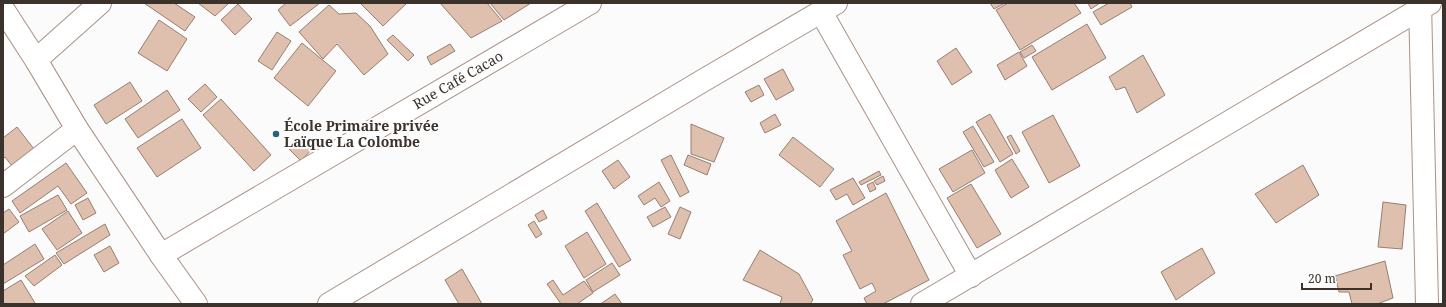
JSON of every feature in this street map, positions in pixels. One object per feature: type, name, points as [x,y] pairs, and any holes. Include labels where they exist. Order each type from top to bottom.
[{"type":"street","points":[[36,60],[100,3]]},
{"type":"street","name":"Rue Café Cacao","points":[[161,255],[590,3]]},
{"type":"street","points":[[922,304],[1423,5],[1429,299]]},
{"type":"street","points":[[329,304],[828,7],[971,276]]},
{"type":"street","points":[[3,9],[36,60],[77,129],[161,255],[196,304]]},
{"type":"street","points":[[3,186],[77,129]]},
{"type":"building","points":[[144,3],[174,3],[195,17],[185,31]]},
{"type":"building","points":[[198,3],[229,3],[215,16]]},
{"type":"building","points":[[286,3],[320,3],[290,26],[278,10]]},
{"type":"building","points":[[360,3],[407,3],[383,26]]},
{"type":"building","points":[[440,3],[487,3],[502,21],[471,38]]},
{"type":"building","points":[[490,3],[531,3],[504,20]]},
{"type":"building","points":[[990,3],[1005,3],[994,9]]},
{"type":"building","points":[[1008,3],[1074,3],[1081,13],[1020,50],[996,10]]},
{"type":"building","points":[[1088,3],[1100,3],[1091,9]]},
{"type":"building","points":[[1109,3],[1130,3],[1132,7],[1101,25],[1093,12]]},
{"type":"building","points":[[238,4],[252,19],[235,35],[221,20]]},
{"type":"building","points":[[329,5],[339,14],[356,13],[370,26],[388,54],[364,75],[337,44],[323,59],[299,32]]},
{"type":"building","points":[[159,20],[187,39],[167,71],[138,53]]},
{"type":"building","points":[[1087,24],[1106,58],[1052,90],[1032,57]]},
{"type":"building","points":[[277,32],[291,41],[272,70],[258,61]]},
{"type":"building","points":[[393,35],[414,55],[408,61],[387,40]]},
{"type":"building","points":[[302,43],[336,71],[308,106],[274,78]]},
{"type":"building","points":[[450,44],[455,51],[431,65],[427,57]]},
{"type":"building","points":[[1032,45],[1036,51],[1024,58],[1020,52]]},
{"type":"building","points":[[956,48],[972,72],[952,85],[937,61]]},
{"type":"building","points":[[1019,52],[1027,66],[1005,80],[997,65]]},
{"type":"building","points":[[1143,55],[1165,95],[1137,113],[1125,87],[1116,90],[1109,77]]},
{"type":"building","points":[[783,69],[794,90],[776,100],[764,79]]},
{"type":"building","points":[[130,82],[142,101],[106,124],[94,105]]},
{"type":"building","points":[[205,84],[217,97],[201,112],[188,99]]},
{"type":"building","points":[[759,85],[764,95],[751,102],[745,92]]},
{"type":"building","points":[[167,90],[180,110],[138,138],[125,119]]},
{"type":"building","points":[[221,99],[271,155],[254,171],[203,115]]},
{"type":"building","points":[[775,114],[781,125],[765,133],[760,123]]},
{"type":"building","points":[[990,114],[1013,154],[1000,162],[976,122]]},
{"type":"building","points":[[1053,115],[1080,166],[1049,183],[1022,132]]},
{"type":"building","points":[[182,119],[201,148],[157,177],[137,148]]},
{"type":"building","points":[[691,124],[724,138],[714,162],[691,154]]},
{"type":"building","points":[[973,126],[994,162],[984,167],[963,132]]},
{"type":"building","points":[[17,127],[34,149],[12,166],[5,157],[3,158],[3,138]]},
{"type":"building","points":[[1011,135],[1020,151],[1016,154],[1007,137]]},
{"type":"building","points":[[301,137],[313,148],[301,161],[289,149]]},
{"type":"building","points":[[793,137],[834,169],[820,187],[779,155]]},
{"type":"building","points":[[972,150],[985,173],[953,192],[939,169]]},
{"type":"building","points":[[671,155],[689,192],[680,197],[661,160]]},
{"type":"building","points":[[688,155],[711,164],[707,175],[684,165]]},
{"type":"building","points":[[1012,159],[1029,187],[1011,198],[995,170]]},
{"type":"building","points":[[618,160],[630,177],[614,189],[602,171]]},
{"type":"building","points":[[66,163],[87,193],[71,204],[58,186],[20,213],[12,201]]},
{"type":"building","points":[[1303,165],[1319,195],[1276,223],[1255,194]]},
{"type":"building","points":[[879,171],[881,175],[861,185],[859,182]]},
{"type":"building","points":[[883,176],[885,181],[877,185],[874,181]]},
{"type":"building","points":[[853,178],[865,198],[853,205],[847,194],[836,200],[830,190]]},
{"type":"building","points":[[659,182],[670,201],[661,207],[655,198],[644,205],[638,196]]},
{"type":"building","points":[[873,182],[876,189],[870,192],[867,185]]},
{"type":"building","points":[[971,184],[1001,234],[977,248],[947,198]]},
{"type":"building","points":[[886,193],[929,280],[883,304],[867,304],[864,298],[876,291],[872,283],[860,289],[843,255],[852,251],[836,221]]},
{"type":"building","points":[[58,195],[67,210],[29,232],[20,216]]},
{"type":"building","points":[[88,198],[96,213],[83,220],[75,205]]},
{"type":"building","points":[[1383,202],[1406,205],[1402,249],[1378,247]]},
{"type":"building","points":[[597,203],[631,260],[619,267],[585,211]]},
{"type":"building","points":[[665,207],[671,217],[653,227],[647,217]]},
{"type":"building","points":[[680,207],[691,212],[680,239],[668,234]]},
{"type":"building","points":[[9,209],[19,222],[3,234],[3,213]]},
{"type":"building","points":[[543,210],[547,218],[539,222],[535,215]]},
{"type":"building","points":[[68,211],[82,233],[57,250],[42,229]]},
{"type":"building","points":[[534,221],[542,234],[536,238],[528,225]]},
{"type":"building","points":[[105,224],[110,235],[64,264],[56,253]]},
{"type":"building","points":[[587,232],[606,264],[584,278],[565,246]]},
{"type":"building","points":[[35,244],[44,259],[3,284],[3,265]]},
{"type":"building","points":[[110,246],[119,263],[104,272],[94,255]]},
{"type":"building","points":[[1202,248],[1215,273],[1176,300],[1161,272]]},
{"type":"building","points":[[760,250],[799,274],[813,300],[810,304],[780,304],[782,297],[743,280]]},
{"type":"building","points":[[55,255],[62,265],[34,286],[25,276]]},
{"type":"building","points":[[1385,261],[1393,298],[1377,304],[1352,304],[1349,292],[1339,292],[1335,276]]},
{"type":"building","points":[[612,263],[620,275],[593,292],[586,280]]},
{"type":"building","points":[[462,269],[482,304],[459,304],[445,280]]},
{"type":"building","points":[[21,280],[35,303],[3,304],[3,291]]},
{"type":"building","points":[[553,280],[563,295],[584,281],[593,293],[577,304],[561,304],[547,284]]},
{"type":"building","points":[[615,294],[622,304],[602,304],[602,303]]},
{"type":"place","name":"École Primaire privée Laïque La Colombe","points":[[276,134]]}]
